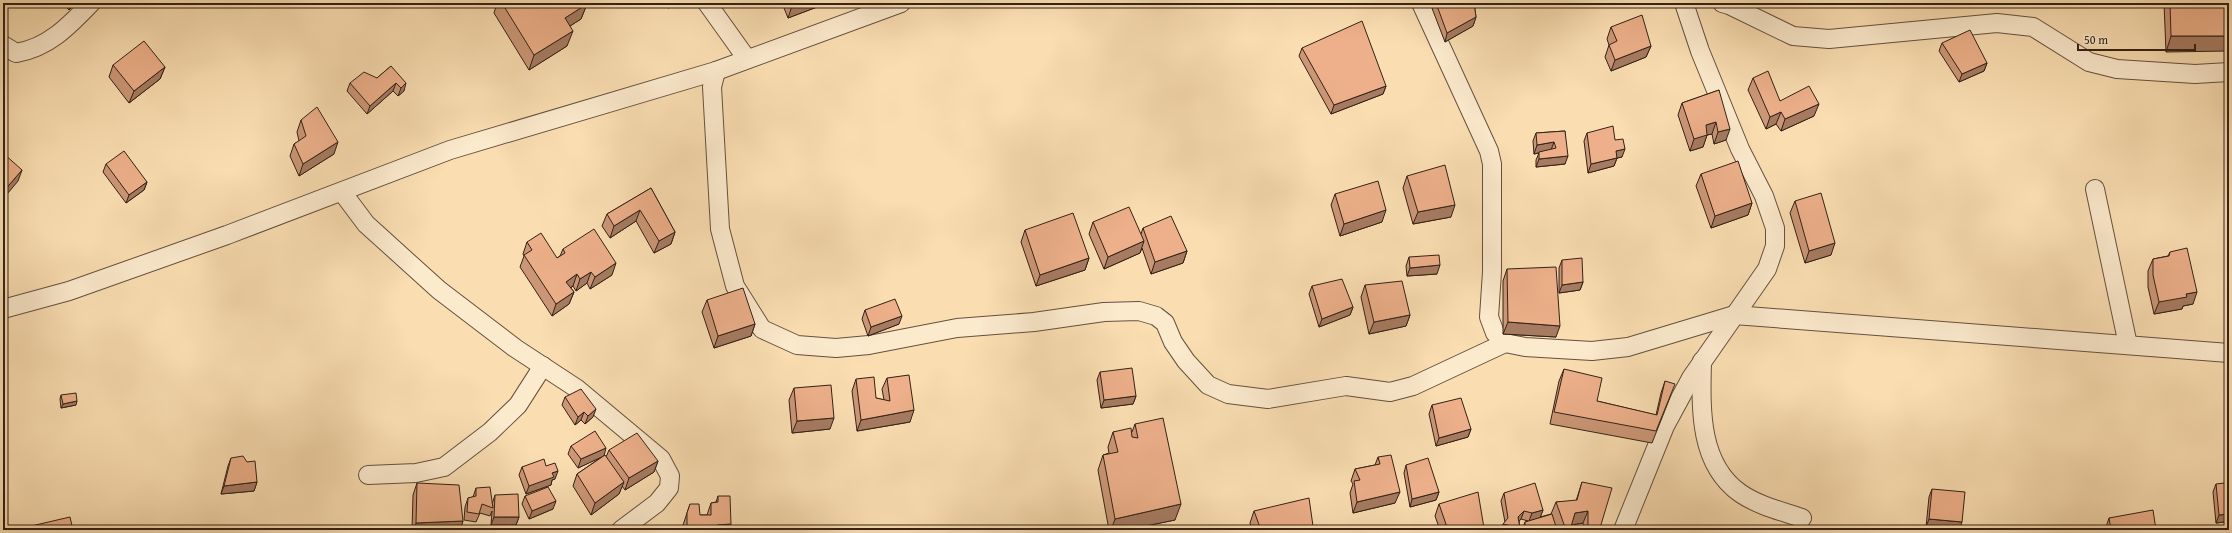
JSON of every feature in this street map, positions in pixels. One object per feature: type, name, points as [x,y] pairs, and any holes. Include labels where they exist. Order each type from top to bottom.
[{"type":"street","points":[[3,45],[16,53],[27,51],[46,44],[70,25],[91,3]]},
{"type":"street","points":[[707,3],[746,60]]},
{"type":"street","points":[[3,309],[69,291],[342,192],[450,150],[716,71],[901,3]]},
{"type":"street","points":[[1421,3],[1489,151],[1492,164],[1492,257],[1489,317],[1495,333],[1505,343],[1525,347],[1592,352],[1614,349],[1662,338],[1734,315],[2229,353]]},
{"type":"street","points":[[1623,530],[1665,426],[1702,361],[1767,269],[1775,246],[1775,228],[1764,196],[1740,149],[1700,51],[1684,3]]},
{"type":"street","points":[[1722,3],[1793,36],[1829,39],[1996,23],[2033,27],[2089,62],[2117,69],[2195,74],[2229,72]]},
{"type":"street","points":[[716,71],[712,87],[712,101],[719,221],[731,273],[735,286],[762,329],[797,345],[836,348],[862,346],[957,328],[1034,322],[1104,312],[1139,311],[1156,316],[1165,323],[1173,342],[1186,361],[1208,385],[1228,394],[1268,399],[1346,386],[1390,392],[1413,386],[1505,343]]},
{"type":"street","points":[[2095,188],[2128,345]]},
{"type":"street","points":[[342,192],[366,224],[439,290],[515,348],[576,388],[662,459],[670,476],[669,488],[656,503],[621,530]]},
{"type":"street","points":[[1702,361],[1701,407],[1709,451],[1722,476],[1741,493],[1763,505],[1802,518]]},
{"type":"street","points":[[368,475],[416,473],[444,467],[490,432],[518,405],[543,366]]},
{"type":"building","points":[[502,3],[587,4],[565,18],[573,31],[534,55]]},
{"type":"building","points":[[791,3],[801,3],[792,6]]},
{"type":"building","points":[[1436,3],[1474,3],[1476,17],[1447,33]]},
{"type":"building","points":[[2170,3],[2229,3],[2229,36],[2171,36]]},
{"type":"building","points":[[1642,15],[1651,46],[1615,60],[1609,45],[1617,41],[1611,27]]},
{"type":"building","points":[[1362,21],[1386,86],[1334,105],[1302,48]]},
{"type":"building","points":[[1970,30],[1987,63],[1962,74],[1942,43]]},
{"type":"building","points":[[144,41],[165,67],[134,91],[113,65]]},
{"type":"building","points":[[391,66],[406,83],[401,88],[396,83],[370,106],[350,83],[364,72],[377,78]]},
{"type":"building","points":[[1768,71],[1780,101],[1809,86],[1819,104],[1785,119],[1781,112],[1770,117],[1753,78]]},
{"type":"building","points":[[1719,90],[1730,129],[1718,132],[1716,122],[1706,125],[1707,135],[1694,139],[1682,103]]},
{"type":"building","points":[[317,107],[338,142],[303,164],[294,144],[306,136],[301,120]]},
{"type":"building","points":[[1613,126],[1615,140],[1623,139],[1625,149],[1616,151],[1617,158],[1591,164],[1587,133]]},
{"type":"building","points":[[1565,131],[1568,156],[1539,159],[1539,152],[1556,148],[1554,142],[1537,145],[1536,133]]},
{"type":"building","points":[[124,151],[147,182],[129,195],[106,164]]},
{"type":"building","points":[[3,153],[22,170],[3,192]]},
{"type":"building","points":[[1738,161],[1752,203],[1715,216],[1701,174]]},
{"type":"building","points":[[1445,165],[1455,205],[1418,212],[1407,176]]},
{"type":"building","points":[[1378,181],[1386,210],[1344,224],[1335,194]]},
{"type":"building","points":[[651,188],[675,232],[659,241],[640,210],[614,226],[607,214]]},
{"type":"building","points":[[1821,193],[1835,243],[1809,251],[1795,201]]},
{"type":"building","points":[[1129,207],[1144,241],[1108,257],[1093,222]]},
{"type":"building","points":[[1073,213],[1089,258],[1040,275],[1025,230]]},
{"type":"building","points":[[1171,216],[1187,251],[1155,262],[1143,228]]},
{"type":"building","points":[[594,229],[616,263],[595,277],[591,272],[580,279],[577,274],[566,282],[574,292],[556,304],[524,255],[532,250],[527,242],[541,233],[557,258],[565,253],[563,249]]},
{"type":"building","points":[[2187,248],[2197,292],[2186,294],[2187,297],[2159,302],[2153,275],[2153,259],[2169,256],[2170,252]]},
{"type":"building","points":[[1439,255],[1440,265],[1410,268],[1409,257]]},
{"type":"building","points":[[1582,258],[1583,282],[1562,285],[1562,260]]},
{"type":"building","points":[[1556,267],[1560,326],[1508,322],[1507,269]]},
{"type":"building","points":[[1342,279],[1353,307],[1322,319],[1312,286]]},
{"type":"building","points":[[1402,281],[1410,315],[1374,322],[1365,285]]},
{"type":"building","points":[[743,288],[755,324],[718,336],[707,300]]},
{"type":"building","points":[[895,299],[902,316],[871,327],[865,310]]},
{"type":"building","points":[[1132,368],[1136,396],[1104,400],[1100,372]]},
{"type":"building","points":[[1564,369],[1602,378],[1597,401],[1657,415],[1665,381],[1675,384],[1656,431],[1554,412]]},
{"type":"building","points":[[909,375],[914,410],[861,420],[856,379],[874,377],[876,398],[890,401],[887,378]]},
{"type":"building","points":[[831,385],[834,418],[797,421],[794,388]]},
{"type":"building","points":[[581,389],[596,409],[588,416],[584,412],[578,417],[565,397]]},
{"type":"building","points":[[76,393],[77,401],[63,404],[61,395]]},
{"type":"building","points":[[1461,398],[1471,429],[1439,438],[1432,405]]},
{"type":"building","points":[[1163,418],[1181,504],[1115,519],[1103,455],[1118,452],[1113,432],[1131,428],[1132,437],[1138,438],[1135,424]]},
{"type":"building","points":[[595,431],[606,448],[581,459],[571,446]]},
{"type":"building","points":[[637,433],[658,461],[629,478],[609,450]]},
{"type":"building","points":[[605,455],[624,482],[595,503],[577,474]]},
{"type":"building","points":[[1391,455],[1400,492],[1357,502],[1354,481],[1360,480],[1355,469],[1380,464],[1378,457]]},
{"type":"building","points":[[243,456],[247,462],[255,461],[257,482],[224,486],[231,458]]},
{"type":"building","points":[[1428,458],[1439,492],[1412,499],[1406,465]]},
{"type":"building","points":[[544,459],[546,466],[555,463],[558,471],[552,473],[554,477],[529,486],[522,467]]},
{"type":"building","points":[[1582,482],[1612,488],[1600,528],[1588,530],[1588,511],[1575,513],[1570,530],[1566,530],[1556,502],[1577,500]]},
{"type":"building","points":[[417,483],[459,485],[463,521],[416,523]]},
{"type":"building","points":[[1535,483],[1543,510],[1532,513],[1524,511],[1518,517],[1520,528],[1503,524],[1508,518],[1504,493]]},
{"type":"building","points":[[2225,483],[2226,495],[2229,494],[2229,503],[2227,503],[2228,514],[2219,515],[2216,484]]},
{"type":"building","points":[[490,487],[493,508],[482,504],[479,514],[467,512],[468,498],[476,496],[476,488]]},
{"type":"building","points":[[548,487],[556,501],[532,511],[525,496]]},
{"type":"building","points":[[1932,489],[1965,492],[1962,522],[1929,519]]},
{"type":"building","points":[[1478,492],[1484,528],[1448,530],[1439,504]]},
{"type":"building","points":[[518,494],[519,517],[494,517],[495,495]]},
{"type":"building","points":[[718,496],[730,496],[731,524],[717,525],[717,530],[687,530],[687,513],[690,504],[699,504],[700,515],[711,515],[711,503],[718,502]]},
{"type":"building","points":[[1309,498],[1313,526],[1296,530],[1261,530],[1254,511]]},
{"type":"building","points":[[2153,510],[2156,530],[2111,530],[2109,518]]},
{"type":"building","points":[[1552,514],[1557,530],[1525,530],[1525,522]]},
{"type":"building","points":[[70,517],[73,530],[27,530],[27,527]]},
{"type":"building","points":[[1889,529],[1889,530],[1861,530]]}]
